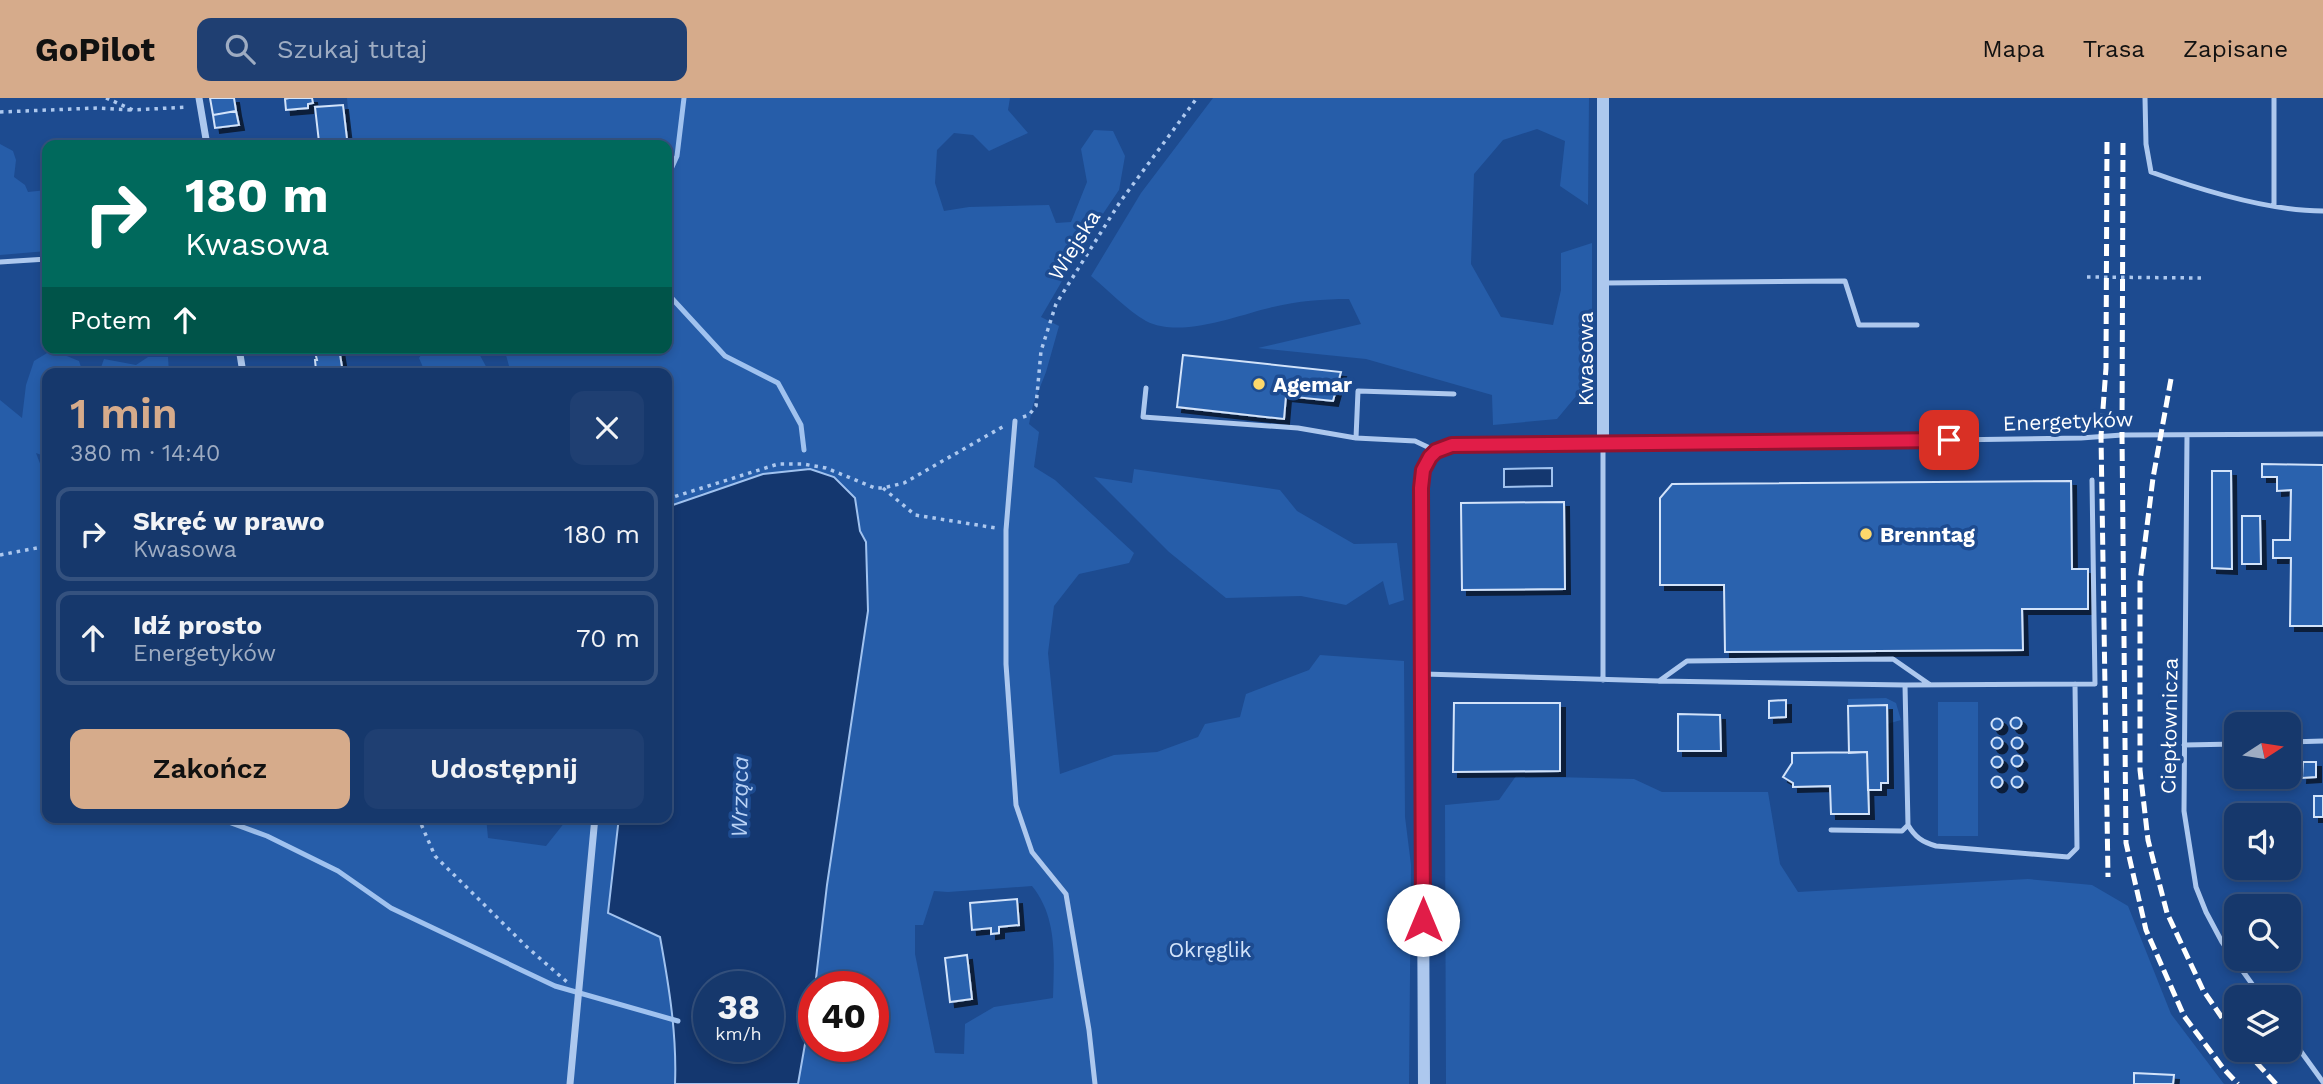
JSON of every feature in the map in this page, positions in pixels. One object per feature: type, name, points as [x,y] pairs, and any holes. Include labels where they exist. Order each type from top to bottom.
[{"type":"street","name":"Kwasowa","points":[[1603,98],[1604,445]]},
{"type":"street","points":[[200,102],[206,140]]},
{"type":"street","points":[[1424,1084],[1421,674],[1423,470],[1436,451],[1460,444],[1604,445]]},
{"type":"street","points":[[570,1084],[594,823]]},
{"type":"lane","points":[[2144,98],[2146,144],[2151,172],[2274,206],[2323,211]]},
{"type":"lane","points":[[2274,98],[2274,206]]},
{"type":"lane","points":[[0,262],[42,259]]},
{"type":"lane","points":[[1604,283],[1844,281],[1858,325],[1917,325]]},
{"type":"lane","points":[[1146,388],[1143,417],[1298,428],[1356,438],[1415,442],[1436,451]]},
{"type":"lane","points":[[1356,438],[1358,391],[1454,394]]},
{"type":"lane","points":[[1015,421],[1006,530],[1006,664],[1016,804],[1032,852],[1066,894],[1094,1084]]},
{"type":"lane","name":"Energetyków","points":[[1604,445],[2323,434]]},
{"type":"lane","name":"Ciepłownicza","points":[[2187,435],[2184,811],[2196,887],[2222,942],[2253,985]]},
{"type":"lane","points":[[1603,680],[1604,445]]},
{"type":"lane","points":[[1421,674],[1905,685],[2095,684],[2092,480]]},
{"type":"lane","points":[[1659,681],[1687,661],[1893,659],[1930,685]]},
{"type":"lane","points":[[1905,685],[1909,824],[1914,835],[1924,843],[1936,846],[2068,857],[2077,848],[2075,684]]},
{"type":"lane","points":[[2301,742],[2323,741]]},
{"type":"lane","points":[[2184,745],[2224,744]]},
{"type":"lane","points":[[1831,830],[1902,831],[1909,824]]},
{"type":"lane","points":[[2301,1052],[2323,1082]]},
{"type":"path","points":[[106,98],[133,110]]},
{"type":"path","name":"Wiejska","points":[[883,488],[904,483],[1029,415],[1036,406],[1041,351],[1056,304],[1120,202],[1197,98]]},
{"type":"path","points":[[0,112],[97,108],[133,110],[200,102]]},
{"type":"path","points":[[2087,277],[2201,278]]},
{"type":"path","points":[[672,497],[778,464],[827,468],[875,488],[883,488],[915,515],[1006,530]]},
{"type":"path","points":[[0,555],[42,547]]},
{"type":"path","points":[[421,823],[435,856],[528,948],[578,992]]},
{"type":"green space","name":"Okręglik","points":[[347,98],[1010,98],[1008,110],[1028,133],[989,151],[973,135],[954,133],[937,150],[935,183],[944,211],[969,207],[1049,205],[1056,223],[1071,222],[1087,182],[1081,149],[1094,130],[1113,131],[1125,156],[1119,190],[1090,233],[1041,317],[1059,326],[1029,424],[1039,432],[1034,467],[1055,480],[1134,553],[1129,563],[1079,574],[1054,606],[1048,653],[1060,774],[1114,755],[1157,752],[1198,737],[1205,724],[1240,717],[1246,694],[1309,670],[1320,655],[1404,661],[1405,817],[1411,865],[1409,1084],[798,1084],[802,1062],[889,1062],[889,971],[817,971],[868,611],[866,542],[860,531],[855,498],[834,477],[703,493],[672,505],[672,368],[510,368],[506,354],[672,354],[672,140],[351,140]],"holes":[[[1032,886],[1040,898],[1053,939],[1053,998],[994,1007],[965,1024],[964,1054],[935,1053],[915,954],[915,925],[923,925],[934,891]]]},
{"type":"green space","points":[[1213,98],[1589,98],[1588,205],[1560,186],[1565,141],[1537,129],[1503,140],[1474,174],[1471,264],[1501,317],[1553,325],[1561,290],[1561,253],[1592,243],[1592,377],[1557,419],[1493,425],[1492,395],[1366,359],[1258,348],[1361,324],[1349,299],[1292,303],[1210,324],[1176,328],[1146,321],[1132,312],[1091,276],[1141,193]]},
{"type":"green space","points":[[0,144],[13,151],[16,160],[14,177],[25,185],[28,192],[42,191],[42,251],[0,255]]},
{"type":"green space","points":[[45,354],[62,354],[79,361],[81,368],[42,368],[42,455],[36,453],[42,469],[42,823],[487,823],[488,838],[546,846],[564,823],[618,823],[608,913],[660,937],[674,1028],[675,1084],[0,1084],[0,400],[22,418],[26,385],[34,361]]},
{"type":"green space","points":[[422,354],[479,354],[487,368],[423,368],[419,358]]},
{"type":"green space","points":[[148,357],[168,357],[169,368],[101,368],[104,359],[136,365]]},
{"type":"green space","points":[[1134,469],[1280,490],[1297,511],[1354,544],[1397,543],[1404,600],[1389,605],[1383,581],[1346,605],[1301,596],[1226,598],[1169,552],[1094,477],[1132,483]]},
{"type":"green space","points":[[1886,698],[1896,703],[1901,720],[1887,724],[1886,705],[1848,706],[1848,699]]},
{"type":"green space","points":[[1938,702],[1978,702],[1978,836],[1938,836]]},
{"type":"green space","points":[[1516,776],[1634,779],[1662,792],[1768,792],[1780,864],[1798,892],[2028,879],[2092,885],[2128,906],[2171,1014],[2224,1084],[1446,1084],[1445,805],[1499,800]]},
{"type":"water","points":[[1552,468],[1552,486],[1504,487],[1504,469]]},
{"type":"water","points":[[810,469],[834,477],[855,498],[860,531],[866,542],[868,611],[817,971],[798,971],[798,1062],[802,1062],[798,1084],[675,1084],[674,1029],[660,937],[608,913],[618,823],[672,823],[672,505],[763,474]]},
{"type":"building","points":[[210,98],[234,98],[236,111],[213,115]]},
{"type":"building","points":[[312,98],[313,103],[308,104],[308,108],[286,110],[285,99]]},
{"type":"building","points":[[343,105],[347,139],[319,140],[315,107]]},
{"type":"building","points":[[236,111],[239,125],[215,128],[213,115]]},
{"type":"building","points":[[316,354],[340,354],[342,367],[316,368]]},
{"type":"building","name":"Agemar","points":[[1183,355],[1341,372],[1333,401],[1286,396],[1284,419],[1177,407]]},
{"type":"building","points":[[2262,464],[2323,465],[2323,626],[2290,626],[2291,558],[2273,558],[2273,540],[2290,540],[2291,490],[2277,491],[2277,477],[2262,477]]},
{"type":"building","points":[[2212,471],[2231,471],[2232,569],[2212,568]]},
{"type":"building","name":"Brenntag","points":[[2071,481],[2072,569],[2088,569],[2088,609],[2022,609],[2023,650],[1725,652],[1724,585],[1660,585],[1660,498],[1672,484]]},
{"type":"building","points":[[1564,502],[1565,589],[1462,590],[1461,503]]},
{"type":"building","points":[[2242,516],[2260,516],[2261,564],[2242,564]]},
{"type":"building","points":[[1786,700],[1786,717],[1769,718],[1769,701]]},
{"type":"building","points":[[1454,703],[1560,703],[1560,771],[1453,772]]},
{"type":"building","points":[[1887,705],[1888,783],[1881,783],[1881,790],[1868,790],[1867,752],[1849,753],[1848,706]]},
{"type":"building","points":[[1678,714],[1720,715],[1721,751],[1678,751]]},
{"type":"building","points":[[2016,717],[2022,723],[2016,729],[2010,723]]},
{"type":"building","points":[[1997,718],[2003,724],[1997,730],[1991,724]]},
{"type":"building","points":[[1997,737],[2003,743],[1997,749],[1991,743]]},
{"type":"building","points":[[2017,737],[2023,743],[2017,749],[2011,743]]},
{"type":"building","points":[[1867,752],[1869,814],[1831,814],[1830,786],[1793,787],[1793,783],[1783,777],[1792,763],[1792,753]]},
{"type":"building","points":[[2017,755],[2023,761],[2017,767],[2011,761]]},
{"type":"building","points":[[1997,756],[2003,762],[1997,768],[1991,762]]},
{"type":"building","points":[[2303,762],[2316,762],[2316,777],[2302,778]]},
{"type":"building","points":[[1997,776],[2003,782],[1997,788],[1991,782]]},
{"type":"building","points":[[2017,776],[2023,782],[2017,788],[2011,782]]},
{"type":"building","points":[[2314,796],[2323,796],[2323,817],[2314,817]]},
{"type":"building","points":[[1017,899],[1019,925],[999,927],[999,933],[991,934],[991,928],[972,930],[970,903]]},
{"type":"building","points":[[967,955],[972,999],[950,1002],[945,958]]},
{"type":"building","points":[[2134,1073],[2174,1075],[2173,1084],[2134,1084]]},
{"type":"waterway","name":"Wrząca","points":[[672,167],[677,156],[684,98]]},
{"type":"waterway","name":"Wrząca","points":[[672,298],[725,356],[778,383],[801,425],[804,450]]},
{"type":"waterway","points":[[231,823],[267,836],[338,871],[391,908],[555,986],[678,1021]]},
{"type":"railway","points":[[2107,142],[2106,368],[2101,436],[2108,877]]},
{"type":"railway","points":[[2123,143],[2122,435],[2126,843],[2146,930],[2184,1016],[2238,1084]]},
{"type":"railway","points":[[2171,379],[2153,478],[2140,582],[2140,770],[2148,840],[2167,913],[2203,990],[2224,1021]]},
{"type":"railway","points":[[2256,1062],[2276,1084]]},
{"type":"place","name":"Agemar","points":[[1259,384]]},
{"type":"place","name":"Brenntag","points":[[1866,534]]},
{"type":"route","points":[[1423,920],[1421,478],[1430,457],[1436,451],[1460,444],[1604,445],[1949,440]]}]
